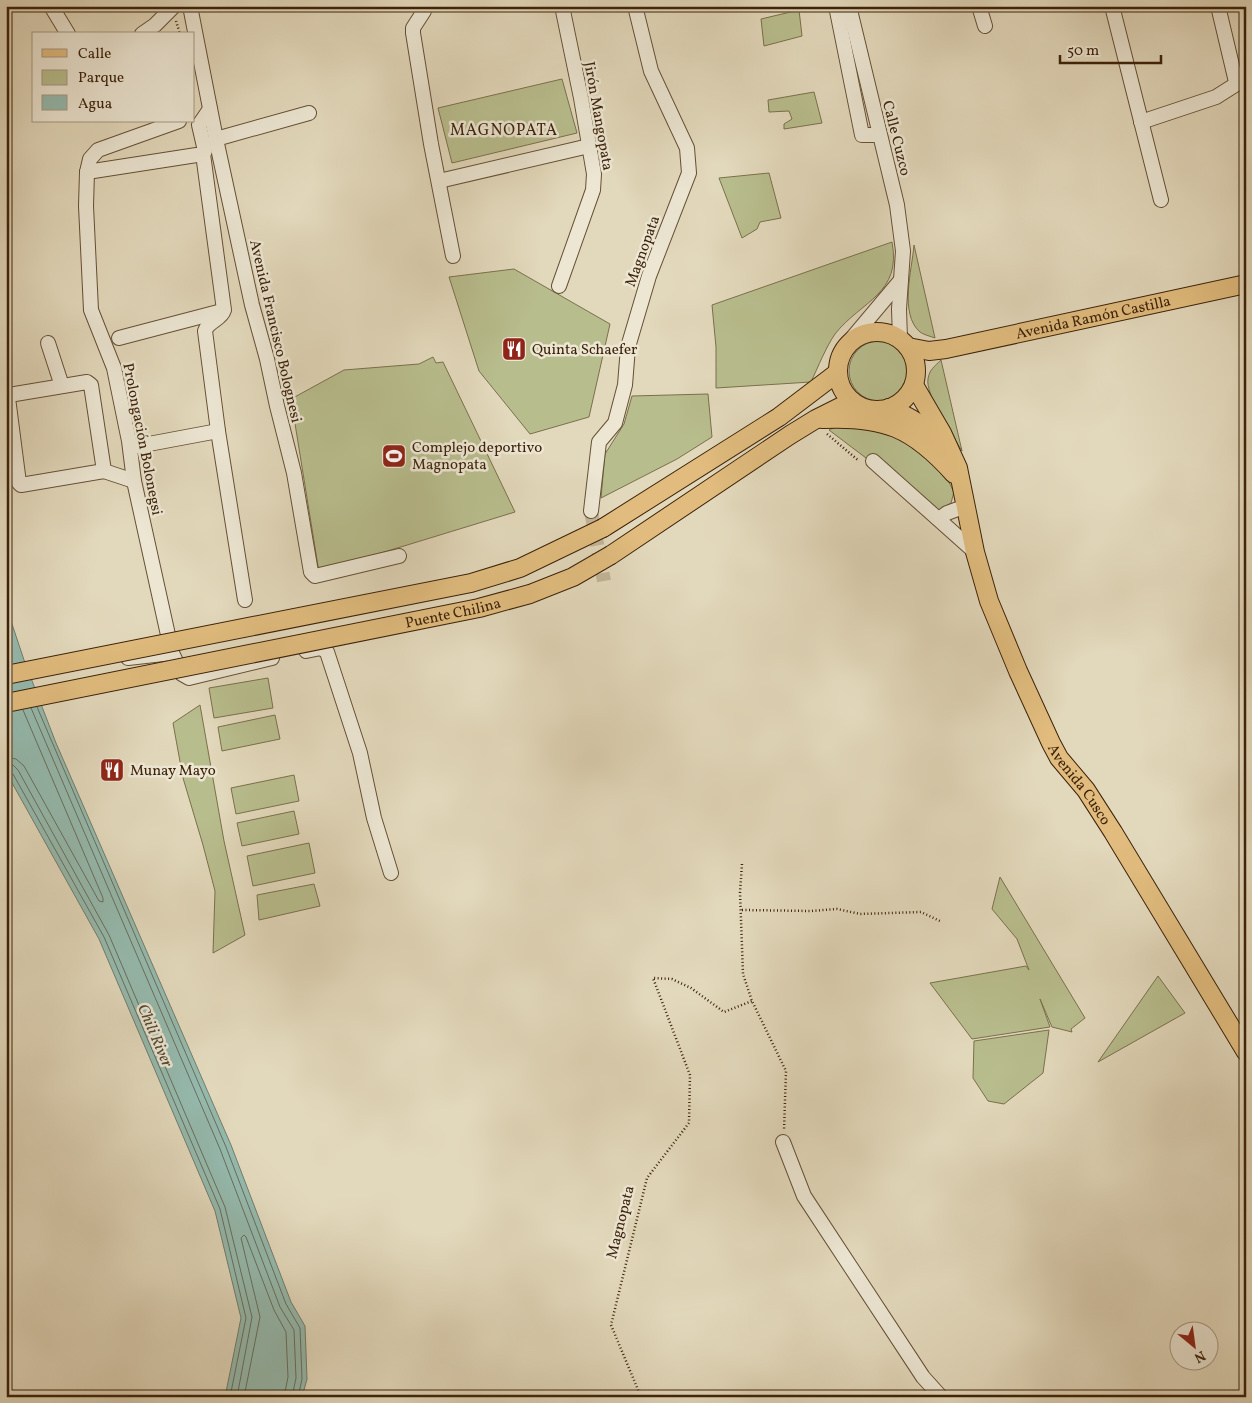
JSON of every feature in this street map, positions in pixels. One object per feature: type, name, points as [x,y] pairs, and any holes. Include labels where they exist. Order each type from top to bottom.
[{"type":"main road","name":"Avenida Ramón Castilla","points":[[904,343],[924,350],[939,350],[1246,284]]},
{"type":"main road","points":[[915,380],[915,360],[904,343],[891,334],[881,331],[862,334],[848,344],[840,357],[837,373],[840,386],[852,401],[866,408],[881,410],[889,408],[904,399],[915,380],[923,366],[939,350]]},
{"type":"main road","name":"Puente Chilina","points":[[6,675],[471,583],[520,568],[603,528],[780,417],[837,373]]},
{"type":"main road","name":"Avenida Cusco","points":[[915,380],[953,456],[963,484],[975,552],[989,601],[1051,743],[1059,758],[1086,790],[1113,832],[1246,1052]]},
{"type":"main road","name":"Puente Chilina","points":[[6,703],[479,608],[530,594],[573,576],[611,555],[790,435],[819,425],[852,401]]},
{"type":"main road","name":"Avenida Cusco","points":[[889,408],[917,422],[929,432],[954,474],[965,500]]},
{"type":"main road","points":[[819,425],[844,418],[869,420],[894,426],[916,438],[935,453],[954,474]]},
{"type":"street","points":[[51,6],[67,32]]},
{"type":"street","points":[[145,32],[155,25],[174,6]]},
{"type":"street","name":"Avenida Francisco Bolognesi","points":[[190,6],[216,139],[252,305],[294,473],[311,572],[315,576],[399,556]]},
{"type":"street","name":"Jirón Mangopata","points":[[560,286],[593,190],[594,174],[562,6]]},
{"type":"street","name":"Magnopata","points":[[591,511],[599,442],[615,423],[625,385],[628,346],[649,276],[689,173],[687,148],[651,71],[635,6]]},
{"type":"street","points":[[836,6],[862,135],[879,135]]},
{"type":"street","name":"Calle Cuzco","points":[[849,6],[897,205],[903,251],[899,309],[904,343]]},
{"type":"street","points":[[980,6],[984,26]]},
{"type":"street","points":[[1112,6],[1161,200]]},
{"type":"street","points":[[1141,122],[1216,96],[1241,80],[1218,6]]},
{"type":"street","points":[[424,11],[413,28],[413,33],[453,256]]},
{"type":"street","points":[[210,109],[195,123],[204,153],[224,310],[223,315],[206,326],[204,331],[245,600]]},
{"type":"street","points":[[216,139],[309,113]]},
{"type":"street","points":[[176,122],[98,150],[90,158],[87,172],[204,153]]},
{"type":"street","points":[[439,182],[589,146]]},
{"type":"street","name":"Prolongación Bolonegsi","points":[[87,172],[86,206],[91,310],[114,368],[129,441],[134,481],[172,653],[182,674],[189,678],[302,652],[321,648],[325,649],[360,752],[374,818],[391,873]]},
{"type":"street","points":[[848,344],[902,280]]},
{"type":"street","points":[[119,338],[224,310]]},
{"type":"street","points":[[48,343],[62,386]]},
{"type":"street","points":[[104,471],[90,385],[87,382],[12,394],[8,398],[20,483],[24,485],[104,471],[134,481]]},
{"type":"street","points":[[138,446],[218,431]]},
{"type":"street","points":[[873,461],[975,552]]},
{"type":"street","points":[[939,519],[965,500]]},
{"type":"street","points":[[70,667],[172,653]]},
{"type":"street","points":[[783,1142],[804,1196],[923,1377],[941,1397]]},
{"type":"path","points":[[819,425],[861,462],[873,461]]},
{"type":"path","points":[[742,864],[740,892],[743,974],[752,1001],[786,1071],[783,1142]]},
{"type":"path","points":[[742,910],[811,911],[837,909],[860,914],[921,912],[942,922]]},
{"type":"path","name":"Magnopata","points":[[641,1397],[611,1325],[647,1178],[689,1123],[690,1075],[654,978],[672,979],[691,988],[724,1012],[752,1001]]},
{"type":"green space","points":[[799,10],[802,36],[764,46],[761,19]]},
{"type":"green space","points":[[562,79],[577,133],[452,163],[438,108]]},
{"type":"green space","points":[[814,92],[822,123],[784,129],[784,124],[792,119],[789,111],[769,112],[768,100]]},
{"type":"green space","points":[[769,173],[781,218],[760,222],[757,229],[742,238],[719,178]]},
{"type":"green space","points":[[892,242],[893,260],[891,274],[885,285],[877,295],[835,334],[811,382],[716,388],[716,347],[712,305]]},
{"type":"green space","points":[[914,245],[935,338],[920,332],[910,314],[908,291]]},
{"type":"green space","points":[[514,269],[610,324],[589,417],[530,434],[479,371],[449,277]]},
{"type":"green space","points":[[879,341],[896,346],[904,354],[909,371],[904,388],[896,396],[879,401],[862,396],[854,388],[849,371],[854,354],[862,346]]},
{"type":"green space","name":"Complejo deportivo Magnopata","points":[[433,357],[436,363],[443,362],[515,512],[319,572],[291,399],[344,370],[419,364]]},
{"type":"green space","points":[[941,360],[962,451],[940,415],[928,386],[930,373]]},
{"type":"green space","points":[[708,394],[712,437],[677,459],[601,498],[605,454],[624,424],[632,396]]},
{"type":"green space","points":[[839,425],[873,426],[910,440],[940,465],[954,492],[951,503],[939,510],[875,455],[866,458],[829,430]]},
{"type":"green space","points":[[268,678],[273,708],[214,718],[209,688]]},
{"type":"green space","points":[[200,705],[224,841],[245,935],[213,953],[215,891],[183,778],[173,723]]},
{"type":"green space","points":[[275,715],[280,739],[222,751],[218,727]]},
{"type":"green space","points":[[294,775],[299,801],[236,814],[231,788]]},
{"type":"green space","points":[[294,811],[299,834],[242,846],[237,823]]},
{"type":"green space","points":[[309,843],[315,873],[253,886],[247,856]]},
{"type":"green space","points":[[1000,877],[1085,1018],[1071,1029],[1072,1032],[1052,1027],[1040,999],[1050,1027],[972,1039],[930,983],[1026,966],[1029,970],[1017,939],[992,909]]},
{"type":"green space","points":[[314,884],[320,906],[259,920],[257,895]]},
{"type":"green space","points":[[1158,976],[1185,1013],[1098,1062]]},
{"type":"green space","points":[[1049,1030],[1043,1073],[1004,1104],[988,1101],[973,1078],[974,1041]]},
{"type":"water","name":"Chili River","points":[[6,606],[24,660],[56,743],[231,1145],[291,1302],[305,1326],[307,1379],[302,1397],[225,1397],[241,1318],[215,1211],[99,939],[6,772]]},
{"type":"tunnel","points":[[591,511],[604,581]]},
{"type":"place","name":"Quinta Schaefer","points":[[514,349]]},
{"type":"place","name":"Complejo deportivo Magnopata","points":[[394,456]]},
{"type":"place","name":"Munay Mayo","points":[[112,770]]},
{"type":"district","name":"MAGNOPATA","points":[[504,129]]}]
